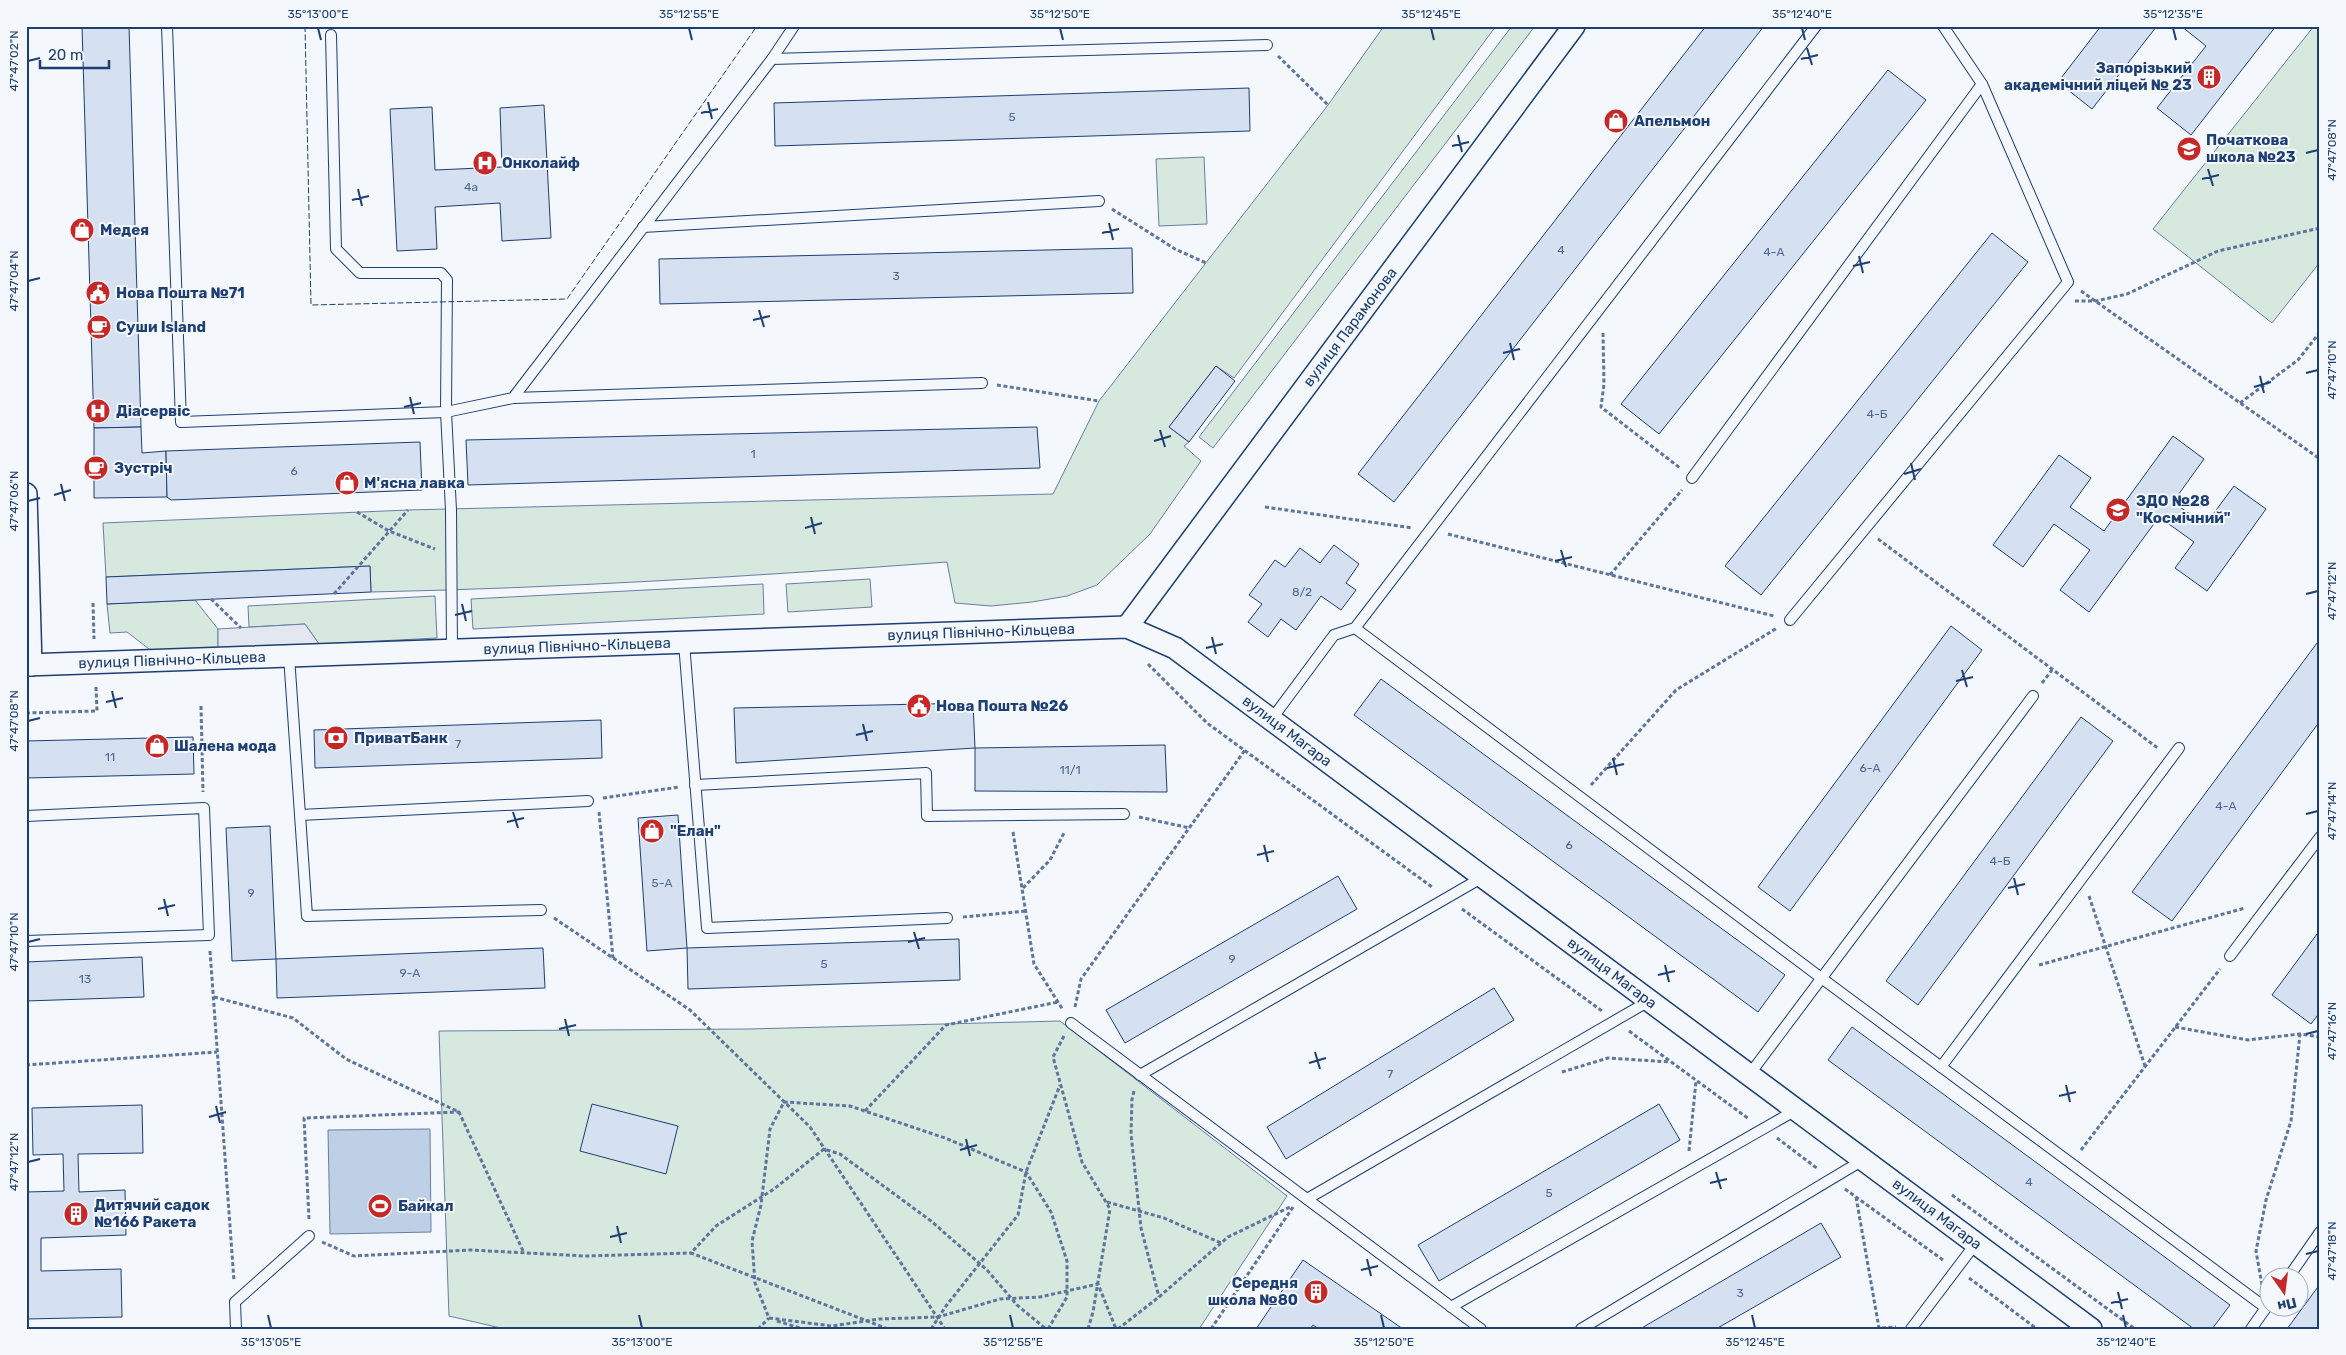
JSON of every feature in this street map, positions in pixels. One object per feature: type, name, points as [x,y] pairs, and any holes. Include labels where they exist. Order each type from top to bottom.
[{"type":"street","name":"вулиця Парамонова","points":[[1127,627],[1574,26]]},
{"type":"street","points":[[26,494],[29,665]]},
{"type":"street","name":"вулиця Північно-Кільцева","points":[[29,665],[1127,627]]},
{"type":"street","name":"вулиця Магара","points":[[1127,627],[1175,648],[2091,1329]]},
{"type":"lane","points":[[167,26],[181,422],[446,412],[513,398],[982,383]]},
{"type":"lane","points":[[513,398],[642,226],[772,59],[794,26]]},
{"type":"lane","points":[[1271,720],[1334,635],[1356,628],[1816,26]]},
{"type":"lane","points":[[1790,620],[2068,282],[1982,84],[1943,26]]},
{"type":"lane","points":[[331,35],[336,249],[360,273],[441,273],[447,280],[446,412],[452,556],[452,650]]},
{"type":"lane","points":[[772,59],[1267,45]]},
{"type":"lane","points":[[1692,478],[1982,84]]},
{"type":"lane","points":[[642,226],[1099,201]]},
{"type":"lane","points":[[1356,628],[1820,977],[2070,1163],[2258,1299]]},
{"type":"lane","points":[[684,643],[707,928],[947,918]]},
{"type":"lane","points":[[288,656],[307,916],[541,910]]},
{"type":"lane","points":[[1749,1075],[1820,977],[2033,696]]},
{"type":"lane","points":[[1941,1067],[2179,748]]},
{"type":"lane","points":[[695,785],[926,773],[926,816],[1124,814]]},
{"type":"lane","points":[[300,815],[592,800]]},
{"type":"lane","points":[[26,816],[204,808],[209,936],[26,941]]},
{"type":"lane","points":[[2230,956],[2320,837]]},
{"type":"lane","points":[[1140,1075],[1482,877]]},
{"type":"lane","points":[[1307,1199],[1650,1001]]},
{"type":"lane","points":[[1071,1024],[1481,1329]]},
{"type":"lane","points":[[1451,1307],[1796,1110]]},
{"type":"lane","points":[[1581,1329],[1863,1160]]},
{"type":"lane","points":[[2295,1268],[2320,1232]]},
{"type":"lane","points":[[236,1329],[235,1302],[309,1236]]},
{"type":"lane","points":[[1912,1327],[1955,1268],[1976,1244]]},
{"type":"lane","points":[[2251,1329],[2259,1318]]},
{"type":"path","points":[[1267,45],[1328,105]]},
{"type":"path","points":[[1099,201],[1175,249],[1206,263]]},
{"type":"path","points":[[2051,302],[2096,301],[2128,294],[2218,251],[2270,241],[2320,228]]},
{"type":"path","points":[[2068,282],[2320,460]]},
{"type":"path","points":[[1602,306],[1604,384],[1601,407],[1692,478],[1610,575]]},
{"type":"path","points":[[2240,403],[2298,360],[2320,332]]},
{"type":"path","points":[[982,383],[1099,401]]},
{"type":"path","points":[[1265,507],[1430,530],[1790,620]]},
{"type":"path","points":[[334,594],[408,510]]},
{"type":"path","points":[[357,512],[390,531],[452,556]]},
{"type":"path","points":[[1865,529],[2171,759]]},
{"type":"path","points":[[210,599],[241,628]]},
{"type":"path","points":[[93,603],[94,640]]},
{"type":"path","points":[[1580,797],[1676,690],[1790,620]]},
{"type":"path","points":[[1148,664],[1207,723],[2037,1329]]},
{"type":"path","points":[[26,713],[97,711],[96,687]]},
{"type":"path","points":[[201,706],[204,808]]},
{"type":"path","points":[[1088,1329],[1098,1284],[1110,1209],[1082,1162],[1053,1057],[1071,1024],[1081,979],[1245,750]]},
{"type":"path","points":[[613,958],[592,800],[695,785]]},
{"type":"path","points":[[1023,888],[1050,860],[1073,814]]},
{"type":"path","points":[[1124,814],[1190,828]]},
{"type":"path","points":[[1010,815],[1034,964],[1071,1024]]},
{"type":"path","points":[[2083,877],[2145,1066]]},
{"type":"path","points":[[2012,972],[2271,901]]},
{"type":"path","points":[[541,910],[690,1010],[810,1127],[945,1329]]},
{"type":"path","points":[[947,918],[1026,911]]},
{"type":"path","points":[[209,936],[235,1302]]},
{"type":"path","points":[[2070,1163],[2230,956]]},
{"type":"path","points":[[214,997],[293,1018],[346,1059],[459,1112],[524,1253]]},
{"type":"path","points":[[864,1112],[946,1025],[1058,1002]]},
{"type":"path","points":[[2175,1027],[2248,1040],[2300,1034],[2320,1036]]},
{"type":"path","points":[[2259,1268],[2256,1251],[2266,1200],[2291,1121],[2300,1034]]},
{"type":"path","points":[[26,1064],[218,1052]]},
{"type":"path","points":[[1558,1074],[1608,1058],[1671,1062]]},
{"type":"path","points":[[1140,1075],[1132,1099],[1131,1134],[1141,1228],[1159,1298]]},
{"type":"path","points":[[1686,1172],[1696,1080]]},
{"type":"path","points":[[931,1329],[979,1263],[1018,1215],[1026,1172],[1061,1085]]},
{"type":"path","points":[[784,1102],[850,1106],[945,1138],[1026,1172],[1051,1212],[1067,1261],[1067,1297],[1047,1329],[1012,1299],[979,1263],[931,1221],[840,1154],[824,1149]]},
{"type":"path","points":[[769,1318],[755,1283],[752,1241],[762,1197],[770,1129],[784,1102]]},
{"type":"path","points":[[459,1112],[304,1118],[309,1236],[354,1256],[470,1250],[585,1256],[691,1253],[888,1329]]},
{"type":"path","points":[[691,1253],[716,1226],[762,1197],[824,1149]]},
{"type":"path","points":[[1856,1196],[1879,1328]]},
{"type":"path","points":[[1106,1202],[1164,1218],[1221,1243]]},
{"type":"path","points":[[1098,1284],[1117,1329],[1159,1298],[1228,1237],[1295,1205],[1211,1329]]},
{"type":"path","points":[[769,1318],[832,1326],[867,1321],[938,1318],[1000,1299],[1040,1297],[1098,1284]]},
{"type":"path","points":[[758,1329],[769,1318]]},
{"type":"path","points":[[769,1318],[803,1329]]},
{"type":"path","points":[[1869,1329],[1912,1327]]},
{"type":"shaded area","points":[[1384,26],[1496,26],[1234,378],[1216,366],[1169,427],[1189,442],[1184,446],[1201,461],[1150,534],[1097,585],[1067,596],[991,606],[955,603],[947,562],[659,581],[371,592],[370,566],[106,577],[103,523],[408,510],[1053,494],[1099,401],[1328,105]]},
{"type":"shaded area","points":[[1512,26],[1535,26],[1213,448],[1199,437]]},
{"type":"shaded area","points":[[2314,26],[2320,26],[2320,262],[2272,323],[2153,229]]},
{"type":"shaded area","points":[[1204,157],[1207,224],[1159,226],[1156,159]]},
{"type":"shaded area","points":[[870,579],[872,607],[788,612],[786,584]]},
{"type":"shaded area","points":[[763,584],[764,614],[473,629],[471,599]]},
{"type":"shaded area","points":[[435,596],[437,638],[319,644],[305,624],[249,627],[248,606]]},
{"type":"shaded area","points":[[195,600],[218,629],[218,649],[153,652],[127,632],[110,633],[107,604]]},
{"type":"shaded area","points":[[305,624],[319,644],[218,649],[218,629]]},
{"type":"shaded area","points":[[1060,1021],[1287,1196],[1199,1329],[505,1329],[449,1316],[439,1031],[749,1029]]},
{"type":"water","name":"Байкал","points":[[430,1129],[431,1232],[330,1234],[328,1130]]},
{"type":"building","points":[[82,26],[129,26],[141,427],[94,428]]},
{"type":"building","points":[[1706,26],[1764,26],[1394,502],[1358,474]]},
{"type":"building","name":"Запорізький академічний ліцей № 23","points":[[2101,26],[2157,26],[2092,109],[2058,82]]},
{"type":"building","name":"Запорізький академічний ліцей № 23","points":[[2181,26],[2276,26],[2191,135],[2157,108],[2206,46]]},
{"type":"building","points":[[1888,70],[1926,100],[1659,434],[1621,404]]},
{"type":"building","points":[[1249,88],[1250,131],[775,146],[774,103]]},
{"type":"building","name":"Онколайф","points":[[544,105],[551,238],[502,241],[500,203],[435,207],[437,249],[397,251],[390,109],[432,107],[435,170],[502,167],[500,108]]},
{"type":"building","points":[[1992,233],[2028,262],[1761,595],[1725,566]]},
{"type":"building","points":[[1132,248],[1133,293],[660,304],[659,259]]},
{"type":"building","points":[[1216,366],[1235,381],[1189,442],[1169,427]]},
{"type":"building","points":[[141,427],[142,453],[166,451],[167,497],[94,498],[94,428]]},
{"type":"building","points":[[1037,427],[1040,468],[468,485],[466,440]]},
{"type":"building","name":"ЗДО №28 \"Космічний\"","points":[[2173,436],[2204,459],[2173,502],[2205,525],[2234,486],[2266,509],[2207,591],[2175,568],[2194,542],[2159,517],[2089,612],[2060,590],[2090,550],[2054,524],[2023,567],[1993,545],[2059,455],[2091,478],[2070,507],[2104,531]]},
{"type":"building","points":[[420,442],[422,490],[171,500],[167,497],[166,451]]},
{"type":"building","points":[[1334,545],[1359,564],[1346,583],[1356,590],[1341,610],[1321,596],[1296,630],[1281,619],[1268,637],[1248,622],[1262,604],[1249,595],[1275,560],[1285,567],[1300,548],[1320,563]]},
{"type":"building","points":[[370,566],[371,592],[107,604],[106,577]]},
{"type":"building","points":[[1951,626],[1982,650],[1790,911],[1758,887]]},
{"type":"building","points":[[2320,639],[2320,721],[2172,921],[2132,892]]},
{"type":"building","points":[[1381,679],[1785,975],[1758,1012],[1354,715]]},
{"type":"building","points":[[973,703],[975,748],[736,763],[734,708]]},
{"type":"building","points":[[2081,717],[2113,741],[1918,1005],[1886,981]]},
{"type":"building","points":[[601,720],[602,758],[315,768],[314,730]]},
{"type":"building","points":[[193,737],[194,774],[26,778],[26,741]]},
{"type":"building","points":[[1165,745],[1167,792],[975,791],[975,748]]},
{"type":"building","points":[[678,815],[687,948],[647,951],[638,818]]},
{"type":"building","points":[[270,826],[276,959],[232,961],[226,828]]},
{"type":"building","points":[[1338,876],[1357,909],[1125,1043],[1106,1010]]},
{"type":"building","points":[[2320,930],[2320,1012],[2311,1024],[2272,995]]},
{"type":"building","points":[[959,939],[960,980],[688,989],[687,948]]},
{"type":"building","points":[[543,948],[545,988],[277,998],[276,959]]},
{"type":"building","points":[[142,957],[144,997],[26,1001],[26,962]]},
{"type":"building","points":[[1494,988],[1514,1020],[1286,1159],[1267,1127]]},
{"type":"building","points":[[1852,1027],[2230,1305],[2212,1329],[2194,1329],[1828,1060]]},
{"type":"building","points":[[592,1104],[678,1126],[666,1174],[580,1151]]},
{"type":"building","points":[[1659,1104],[1680,1140],[1439,1281],[1418,1245]]},
{"type":"building","name":"Дитячий садок №166 Ракета","points":[[142,1105],[143,1153],[78,1154],[79,1192],[125,1190],[126,1235],[41,1238],[41,1271],[121,1269],[122,1317],[26,1319],[26,1192],[64,1191],[63,1154],[33,1155],[32,1108]]},
{"type":"building","points":[[1821,1223],[1841,1257],[1716,1329],[1640,1329]]},
{"type":"building","name":"Середня школа №80","points":[[1303,1260],[1403,1329],[1319,1329],[1313,1325],[1310,1329],[1256,1329]]},
{"type":"building","points":[[2320,1284],[2320,1329],[2287,1329],[2295,1318],[2308,1318],[2308,1300]]},
{"type":"fence","points":[[305,26],[311,305],[567,299],[757,26]]},
{"type":"place","name":"Запорізький академічний ліцей № 23","points":[[2209,77]]},
{"type":"place","name":"Апельмон","points":[[1616,121]]},
{"type":"place","name":"Початкова школа №23","points":[[2189,149]]},
{"type":"place","name":"Онколайф","points":[[485,163]]},
{"type":"place","name":"Медея","points":[[82,230]]},
{"type":"place","name":"Нова Пошта №71","points":[[98,293]]},
{"type":"place","name":"Суши Island","points":[[99,327]]},
{"type":"place","name":"Діасервіс","points":[[98,411]]},
{"type":"place","name":"Зустрiч","points":[[96,468]]},
{"type":"place","name":"М'ясна лавка","points":[[347,483]]},
{"type":"place","name":"ЗДО №28 \"Космічний\"","points":[[2118,510]]},
{"type":"place","name":"Нова Пошта №26","points":[[919,706]]},
{"type":"place","name":"ПриватБанк","points":[[336,738]]},
{"type":"place","name":"Шалена мода","points":[[157,746]]},
{"type":"place","name":"\"Елан\"","points":[[652,831]]},
{"type":"place","name":"Байкал","points":[[380,1206]]},
{"type":"place","name":"Дитячий садок №166 Ракета","points":[[76,1214]]},
{"type":"place","name":"Середня школа №80","points":[[1316,1292]]}]
